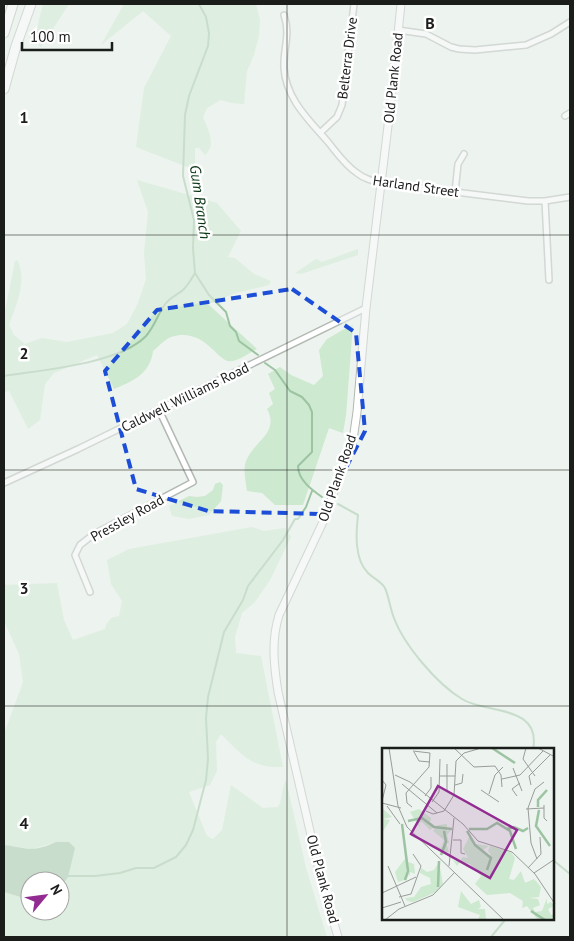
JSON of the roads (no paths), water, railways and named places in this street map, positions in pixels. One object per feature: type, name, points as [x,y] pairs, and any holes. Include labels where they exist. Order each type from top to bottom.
[{"type":"highway","points":[[4,33],[13,4]]},
{"type":"highway","points":[[4,89],[16,46],[31,4]]},
{"type":"street","name":"Belterra Drive","points":[[320,133],[337,117],[342,105],[354,4]]},
{"type":"street","name":"Old Plank Road","points":[[338,937],[322,883],[278,692],[274,668],[273,643],[279,615],[323,522],[353,440],[358,412],[366,308],[382,183],[401,4]]},
{"type":"street","name":"Harland Street","points":[[284,15],[288,27],[284,67],[292,97],[302,113],[344,162],[356,173],[366,179],[382,183],[517,200],[545,201],[570,197]]},
{"type":"street","points":[[398,30],[426,34],[459,50],[475,50],[526,45],[551,34],[570,22]]},
{"type":"street","points":[[455,192],[458,164],[464,154]]},
{"type":"street","points":[[545,201],[549,280]]},
{"type":"street","name":"Caldwell Williams Road","points":[[4,483],[159,410],[366,308]]},
{"type":"street","name":"Pressley Road","points":[[90,592],[75,555],[80,545],[94,534],[193,482],[159,410]]},
{"type":"waterway","name":"Gum Branch","points":[[199,4],[206,17],[209,33],[208,46],[189,96],[185,115],[183,176],[194,220],[193,248],[195,273],[209,295],[226,312],[230,326],[236,332],[239,341],[258,355]]},
{"type":"waterway","points":[[4,376],[79,364],[118,353],[134,346],[152,328],[166,303],[184,289],[195,273]]},
{"type":"waterway","name":"Gum Branch","points":[[265,363],[275,370],[290,391],[302,397],[312,412],[312,452],[298,466],[303,480],[322,497]]},
{"type":"waterway","points":[[70,876],[95,876],[120,873],[136,868],[154,868],[176,857],[186,845],[193,830],[206,780],[208,697],[224,632],[243,600],[248,586],[283,540],[295,519],[298,519],[306,507],[312,491]]},
{"type":"waterway","points":[[338,504],[358,515],[357,546],[360,561],[368,573],[385,588],[399,629],[413,652],[442,684],[462,699],[472,704],[510,713],[521,718],[529,725],[533,735],[533,748]]},
{"type":"waterway","points":[[554,861],[570,874]]},
{"type":"waterway","points":[[491,937],[504,921]]}]
